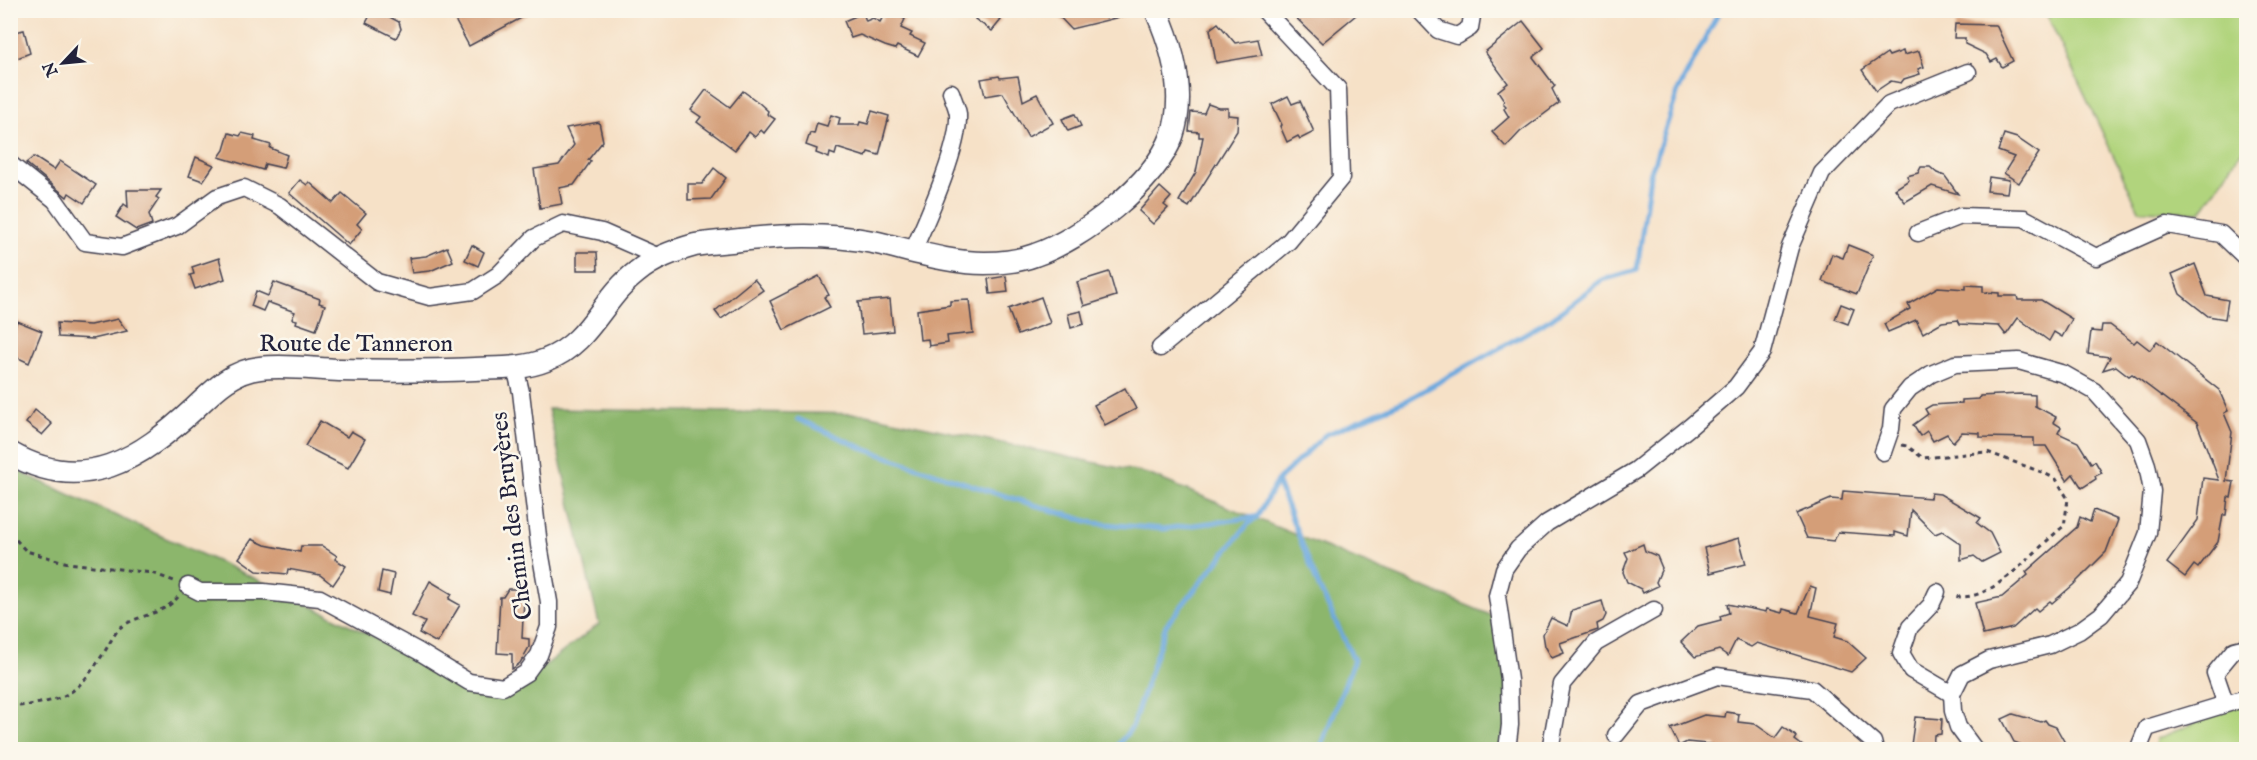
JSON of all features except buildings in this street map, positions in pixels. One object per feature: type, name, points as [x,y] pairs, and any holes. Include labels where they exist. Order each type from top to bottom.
[{"type":"street","name":"Route de Tanneron","points":[[10,453],[50,470],[82,472],[117,465],[151,445],[218,386],[234,376],[259,368],[393,371],[515,367],[545,360],[574,346],[634,273],[659,257],[696,245],[755,238],[821,235],[868,241],[956,261],[985,263],[1014,261],[1036,255],[1101,219],[1139,186],[1172,136],[1176,118],[1177,81],[1171,48],[1156,10]]},
{"type":"street","points":[[1160,348],[1289,241],[1341,178],[1338,89],[1263,10]]},
{"type":"street","points":[[1419,10],[1438,30],[1457,36],[1470,28],[1473,10]]},
{"type":"street","points":[[1507,750],[1510,725],[1509,680],[1497,596],[1504,568],[1518,549],[1547,523],[1636,470],[1736,387],[1762,352],[1790,247],[1822,173],[1889,104],[1968,72]]},
{"type":"street","points":[[913,251],[943,177],[956,137],[958,114],[951,92]]},
{"type":"street","points":[[10,164],[55,200],[86,242],[122,247],[177,226],[217,197],[244,188],[280,206],[377,282],[430,297],[473,291],[498,275],[534,238],[563,224],[602,232],[659,257]]},
{"type":"street","points":[[1917,233],[1961,216],[2024,218],[2096,258],[2167,225],[2221,234],[2247,258]]},
{"type":"street","points":[[1884,448],[1891,429],[1893,409],[1910,388],[1931,374],[1955,364],[2019,361],[2064,374],[2094,391],[2138,441],[2147,465],[2152,491],[2148,533],[2127,583],[2101,615],[2079,632],[2050,645],[1989,660],[1962,674],[1952,694],[1953,711],[1958,727],[1975,750]]},
{"type":"street","name":"Chemin des Bruyères","points":[[188,586],[200,592],[264,592],[320,598],[418,651],[469,682],[503,687],[526,673],[539,655],[549,627],[549,602],[539,545],[521,392],[515,367]]},
{"type":"street","points":[[1937,592],[1931,605],[1910,627],[1901,653],[1911,670],[1952,694]]},
{"type":"street","points":[[1550,750],[1562,684],[1596,643],[1654,610]]},
{"type":"street","points":[[2225,702],[2215,673],[2234,650],[2247,647]]},
{"type":"street","points":[[1616,735],[1641,704],[1717,676],[1812,689],[1873,742],[1875,750]]},
{"type":"street","points":[[2138,750],[2147,728],[2225,702],[2247,698]]},
{"type":"path","points":[[1884,448],[1907,446],[1923,458],[1987,452],[2056,479],[2068,499],[2064,526],[2049,537],[2021,566],[1993,587],[1962,598],[1937,592]]},
{"type":"path","points":[[10,533],[26,551],[68,563],[152,573],[188,586],[170,606],[122,626],[90,676],[75,690],[51,703],[10,707]]},
{"type":"green space","points":[[2045,11],[2246,11],[2246,144],[2201,212],[2139,210]]},
{"type":"green space","points":[[548,409],[866,414],[1148,474],[1510,623],[1516,749],[11,750],[11,468],[254,578],[501,699],[599,624]]},
{"type":"green space","points":[[2246,702],[2246,749],[2155,750],[2156,739]]},
{"type":"waterway","points":[[1114,750],[1132,727],[1166,625],[1249,523],[1257,517],[1277,481],[1325,435],[1407,400],[1551,319],[1602,280],[1637,270],[1650,175],[1678,91],[1720,10]]},
{"type":"waterway","points":[[798,419],[867,450],[1094,523],[1163,529],[1255,517]]},
{"type":"waterway","points":[[1277,481],[1319,587],[1354,660],[1320,750]]}]
